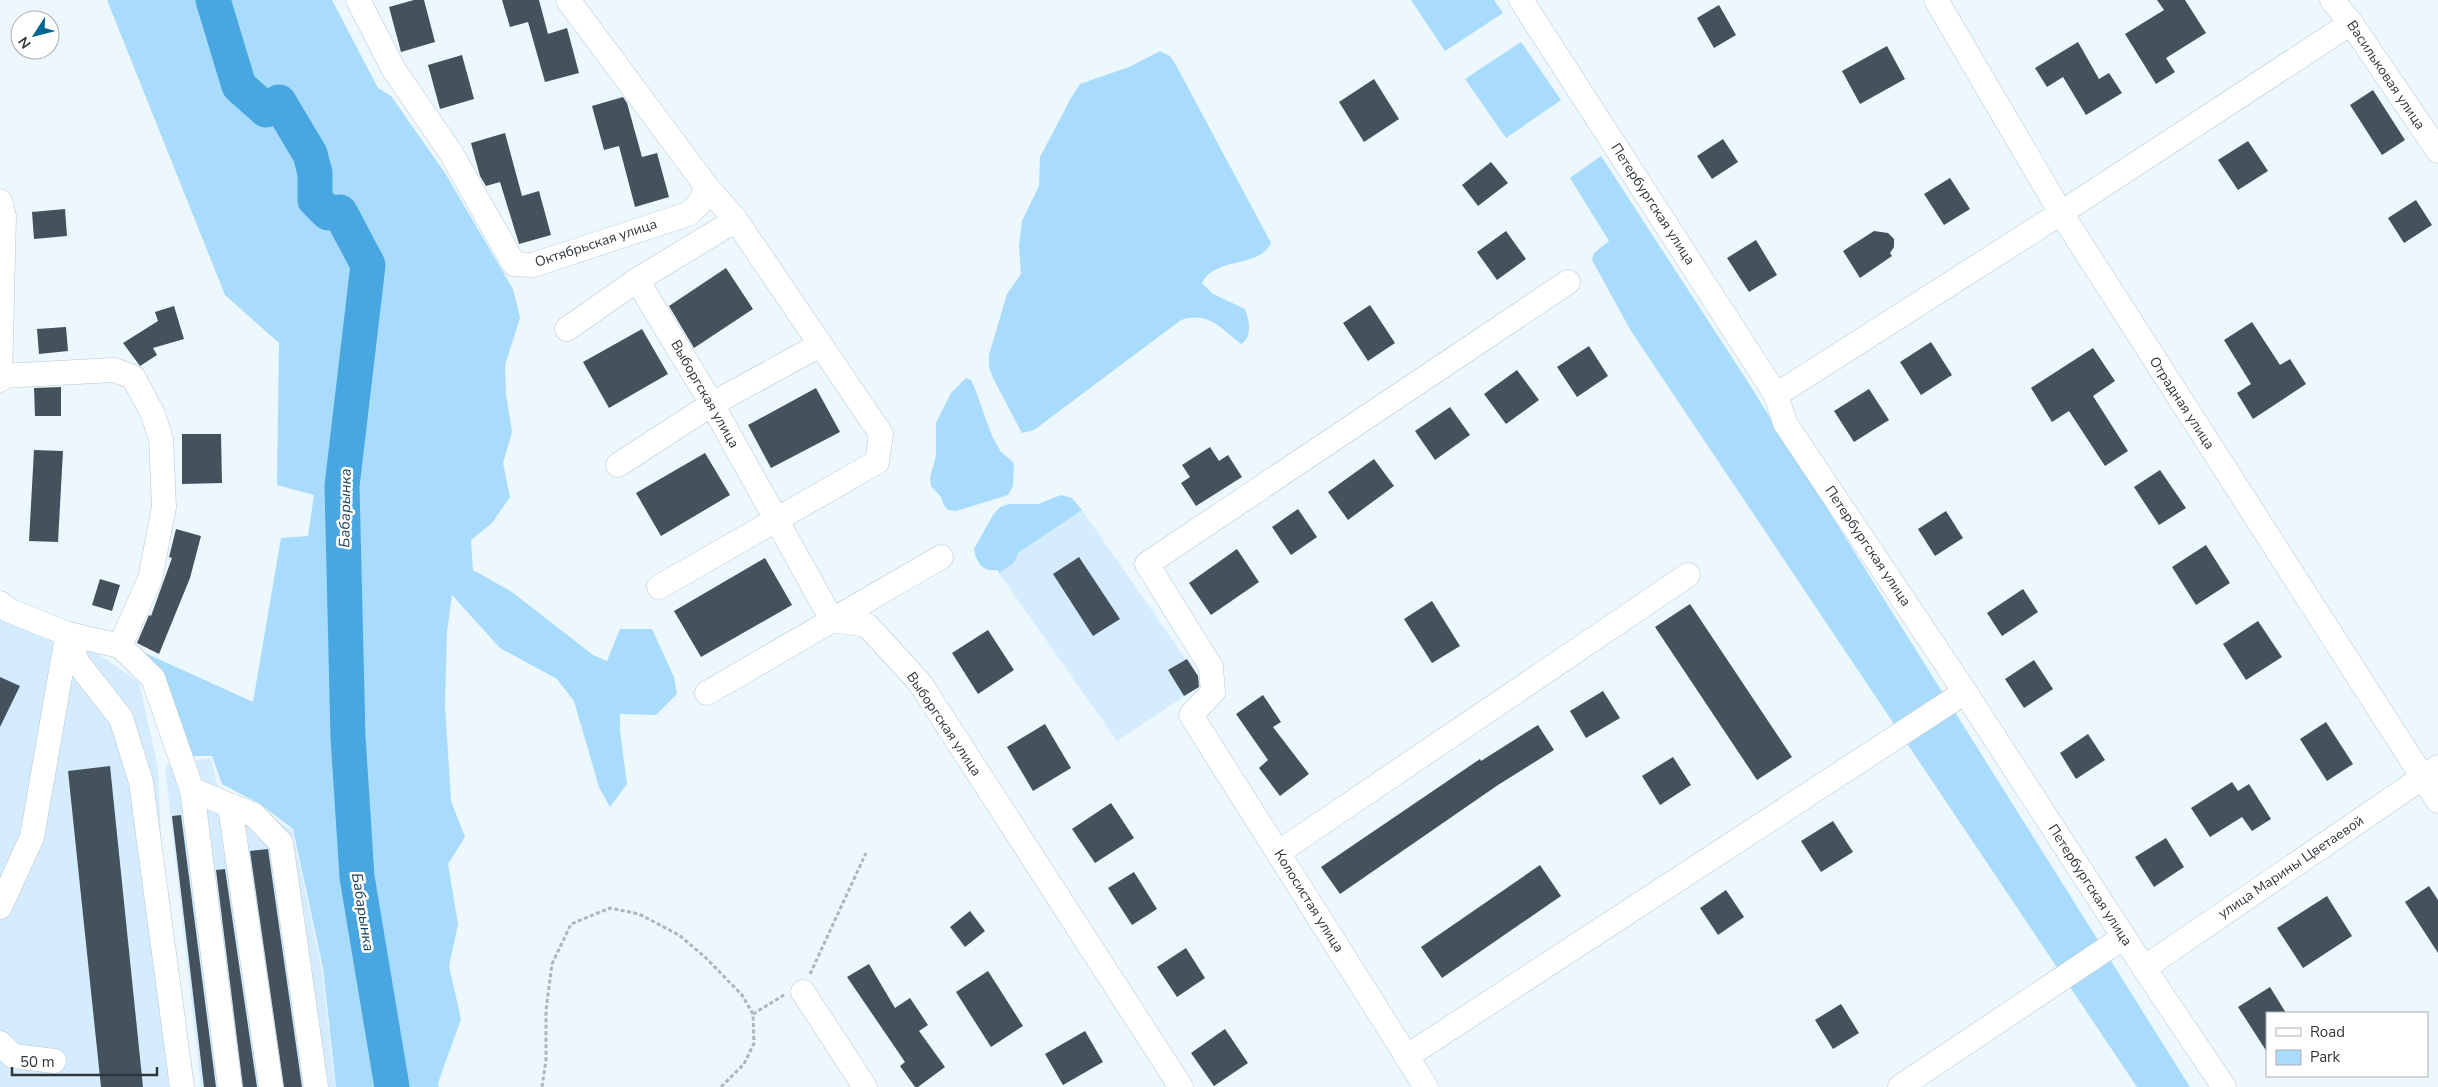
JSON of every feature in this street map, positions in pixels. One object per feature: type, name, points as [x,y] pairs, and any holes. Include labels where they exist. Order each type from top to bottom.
[{"type":"street","name":"Октябрьская улица","points":[[358,0],[394,70],[451,153],[514,264],[533,265],[688,214],[699,204],[707,187]]},
{"type":"street","points":[[568,0],[707,187],[736,220],[881,434],[877,462],[659,587]]},
{"type":"street","name":"Петербургская улица","points":[[1521,0],[1776,395],[1785,423],[1965,692],[2144,968],[2224,1087]]},
{"type":"street","name":"Отрадная улица","points":[[1936,0],[2061,213],[2430,772],[2438,801]]},
{"type":"street","name":"Васильковая улица","points":[[2332,0],[2351,23],[2438,151]]},
{"type":"street","points":[[1776,395],[2061,213],[2351,23]]},
{"type":"street","points":[[0,201],[4,216],[0,380]]},
{"type":"street","points":[[567,328],[637,280],[736,220]]},
{"type":"street","name":"Выборгская улица","points":[[637,280],[712,404],[832,620],[867,626],[920,683],[1181,1087]]},
{"type":"street","name":"Колосистая улица","points":[[1426,1087],[1191,715],[1213,692],[1211,667],[1147,564],[1568,282]]},
{"type":"street","points":[[618,465],[712,404],[820,345]]},
{"type":"street","points":[[1,376],[114,370],[133,377],[153,414],[161,439],[164,507],[150,579],[120,646]]},
{"type":"street","points":[[706,693],[941,557]]},
{"type":"street","points":[[1279,852],[1688,575]]},
{"type":"street","points":[[0,603],[8,610],[68,634],[120,646],[153,678],[192,790],[230,1087]]},
{"type":"street","points":[[0,907],[32,837],[68,634]]},
{"type":"street","points":[[68,634],[77,662],[121,718],[141,782],[182,1087]]},
{"type":"street","points":[[1406,1057],[1965,692]]},
{"type":"street","name":"улица Марины Цветаевой","points":[[2144,968],[2430,772]]},
{"type":"street","points":[[192,790],[254,815],[281,843],[316,1087]]},
{"type":"street","points":[[230,806],[271,1087]]},
{"type":"street","points":[[1900,1087],[2124,937]]},
{"type":"street","points":[[803,992],[865,1087]]},
{"type":"street","points":[[0,1043],[13,1056],[54,1061]]},
{"type":"path","points":[[753,1014],[780,995],[803,992],[866,853]]},
{"type":"path","points":[[542,1087],[546,1060],[546,1010],[552,964],[571,924],[610,908],[639,914],[679,935],[706,958],[742,995],[753,1014],[754,1043],[744,1064],[721,1087]]},
{"type":"shaded area","points":[[1082,510],[1203,684],[1117,741],[999,573],[1014,563],[1018,553]]},
{"type":"shaded area","points":[[0,617],[89,648],[139,682],[158,768],[161,842],[191,1087],[0,1087]]},
{"type":"shaded area","points":[[211,758],[217,785],[292,830],[322,970],[335,1087],[201,1087],[165,765]]},
{"type":"green space","points":[[107,0],[332,0],[378,88],[391,96],[445,173],[513,289],[520,318],[505,365],[506,394],[512,432],[503,463],[510,497],[492,523],[471,540],[473,570],[512,592],[593,655],[607,661],[620,629],[652,629],[674,677],[677,694],[656,715],[620,714],[620,731],[627,784],[610,807],[599,787],[574,701],[557,679],[500,648],[452,595],[447,632],[445,706],[451,801],[465,837],[448,864],[458,924],[449,966],[461,1019],[438,1083],[439,1087],[336,1087],[323,968],[293,829],[260,804],[222,784],[212,756],[189,756],[132,647],[253,702],[281,538],[308,536],[314,495],[277,485],[279,343],[225,295]]},
{"type":"green space","points":[[1411,0],[1494,0],[1503,13],[1445,51]]},
{"type":"green space","points":[[1521,42],[1561,100],[1506,138],[1465,79]]},
{"type":"green space","points":[[1160,51],[1170,56],[1177,67],[1271,243],[1265,251],[1249,260],[1214,270],[1202,283],[1213,294],[1245,309],[1249,323],[1249,333],[1241,344],[1207,319],[1191,318],[1181,320],[1034,430],[1022,433],[993,378],[989,367],[989,355],[1007,294],[1021,274],[1019,246],[1022,221],[1039,186],[1040,157],[1080,84],[1129,67]]},
{"type":"green space","points":[[1601,156],[1746,379],[2190,1087],[2137,1087],[1631,331],[1592,260],[1594,253],[1609,241],[1570,178]]},
{"type":"green space","points":[[966,378],[971,380],[974,386],[992,436],[1001,452],[1013,462],[1013,486],[1008,495],[956,511],[948,510],[944,505],[941,497],[931,486],[930,477],[936,456],[936,423],[951,393]]},
{"type":"green space","points":[[1061,495],[1072,498],[1082,510],[1018,553],[1014,563],[999,573],[998,570],[988,570],[981,566],[974,549],[993,515],[1000,507],[1009,504],[1038,504]]},
{"type":"building","points":[[414,0],[424,0],[435,42],[401,52],[389,7]]},
{"type":"building","points":[[502,0],[539,0],[548,34],[567,28],[579,73],[545,82],[528,22],[510,27]]},
{"type":"building","points":[[2157,0],[2185,0],[2206,33],[2166,58],[2175,72],[2156,84],[2125,34],[2164,10]]},
{"type":"building","points":[[1719,5],[1736,35],[1714,48],[1697,18]]},
{"type":"building","points":[[2078,42],[2099,79],[2109,73],[2122,93],[2086,115],[2063,77],[2047,87],[2035,68]]},
{"type":"building","points":[[1887,46],[1905,79],[1860,104],[1842,71]]},
{"type":"building","points":[[462,55],[474,99],[440,109],[428,65]]},
{"type":"building","points":[[1374,79],[1399,119],[1364,142],[1339,102]]},
{"type":"building","points":[[2373,90],[2405,140],[2382,155],[2350,105]]},
{"type":"building","points":[[623,97],[627,103],[642,157],[657,153],[669,197],[635,207],[619,146],[604,150],[592,106]]},
{"type":"building","points":[[505,133],[522,196],[539,191],[551,235],[519,244],[500,182],[486,186],[480,176],[471,143]]},
{"type":"building","points":[[1723,139],[1738,162],[1712,179],[1697,156]]},
{"type":"building","points":[[2248,141],[2268,171],[2238,190],[2218,160]]},
{"type":"building","points":[[1491,162],[1508,183],[1478,206],[1462,185]]},
{"type":"building","points":[[1950,178],[1970,209],[1944,225],[1924,194]]},
{"type":"building","points":[[2416,200],[2432,225],[2404,243],[2388,218]]},
{"type":"building","points":[[65,209],[67,236],[34,239],[32,212]]},
{"type":"building","points":[[1506,231],[1526,259],[1497,280],[1477,252]]},
{"type":"building","points":[[1874,231],[1888,233],[1894,239],[1894,247],[1890,253],[1892,256],[1860,278],[1843,251]]},
{"type":"building","points":[[1756,240],[1777,275],[1749,292],[1727,258]]},
{"type":"building","points":[[726,268],[753,309],[694,348],[669,306]]},
{"type":"building","points":[[1370,305],[1395,343],[1368,361],[1343,323]]},
{"type":"building","points":[[174,306],[184,339],[153,348],[157,355],[140,366],[123,343],[158,321],[155,312]]},
{"type":"building","points":[[2252,322],[2280,365],[2290,359],[2306,384],[2253,419],[2237,393],[2251,384],[2224,340]]},
{"type":"building","points":[[66,327],[68,351],[39,354],[37,329]]},
{"type":"building","points":[[642,329],[668,374],[609,408],[583,362]]},
{"type":"building","points":[[1931,342],[1952,375],[1921,395],[1900,362]]},
{"type":"building","points":[[1589,346],[1608,376],[1577,397],[1557,367]]},
{"type":"building","points":[[2093,348],[2115,381],[2093,396],[2128,451],[2105,466],[2069,411],[2052,422],[2031,388]]},
{"type":"building","points":[[1517,370],[1539,400],[1506,424],[1484,394]]},
{"type":"building","points":[[61,387],[61,416],[35,416],[34,388]]},
{"type":"building","points":[[816,388],[840,432],[771,468],[748,425]]},
{"type":"building","points":[[1869,389],[1889,420],[1854,442],[1834,411]]},
{"type":"building","points":[[1450,407],[1470,435],[1435,460],[1415,431]]},
{"type":"building","points":[[182,434],[221,434],[222,483],[182,484]]},
{"type":"building","points":[[1210,447],[1219,461],[1228,455],[1242,477],[1196,506],[1181,483],[1190,477],[1182,465]]},
{"type":"building","points":[[34,450],[63,451],[58,542],[29,541]]},
{"type":"building","points":[[705,453],[730,495],[661,536],[636,493]]},
{"type":"building","points":[[1374,459],[1394,486],[1348,520],[1328,492]]},
{"type":"building","points":[[2160,470],[2186,508],[2159,525],[2134,487]]},
{"type":"building","points":[[1298,509],[1317,537],[1291,555],[1272,527]]},
{"type":"building","points":[[1946,511],[1963,538],[1935,556],[1918,529]]},
{"type":"building","points":[[176,529],[201,536],[190,578],[159,654],[137,643],[149,615],[151,616],[172,558],[169,557]]},
{"type":"building","points":[[2206,545],[2230,583],[2196,605],[2172,567]]},
{"type":"building","points":[[1237,549],[1259,582],[1211,615],[1189,583]]},
{"type":"building","points":[[1079,557],[1120,619],[1093,636],[1053,574]]},
{"type":"building","points":[[765,558],[792,605],[701,657],[674,611]]},
{"type":"building","points":[[100,579],[120,585],[112,611],[92,605]]},
{"type":"building","points":[[2023,589],[2038,612],[2002,636],[1987,613]]},
{"type":"building","points":[[1432,601],[1460,646],[1432,663],[1404,619]]},
{"type":"building","points":[[1690,604],[1792,757],[1757,780],[1655,627]]},
{"type":"building","points":[[2258,621],[2282,657],[2246,680],[2223,644]]},
{"type":"building","points":[[988,630],[1014,670],[978,694],[952,653]]},
{"type":"building","points":[[1187,659],[1198,676],[1199,687],[1184,696],[1168,670]]},
{"type":"building","points":[[2034,660],[2053,689],[2024,708],[2005,679]]},
{"type":"building","points":[[0,677],[20,686],[0,727]]},
{"type":"building","points":[[1603,691],[1620,718],[1586,738],[1570,711]]},
{"type":"building","points":[[1263,695],[1281,722],[1273,727],[1309,774],[1280,796],[1259,768],[1268,760],[1236,714]]},
{"type":"building","points":[[2326,722],[2353,764],[2327,781],[2300,739]]},
{"type":"building","points":[[1045,724],[1071,768],[1033,791],[1007,747]]},
{"type":"building","points":[[1538,725],[1554,750],[1498,785],[1340,894],[1321,867],[1480,759],[1481,761]]},
{"type":"building","points":[[2088,734],[2105,760],[2076,779],[2060,753]]},
{"type":"building","points":[[1673,757],[1691,785],[1660,805],[1642,776]]},
{"type":"building","points":[[110,766],[143,1087],[101,1087],[68,771]]},
{"type":"building","points":[[2232,782],[2238,791],[2249,784],[2271,819],[2252,831],[2242,817],[2210,837],[2191,808]]},
{"type":"building","points":[[1111,803],[1134,838],[1095,863],[1072,829]]},
{"type":"building","points":[[181,815],[216,1087],[204,1087],[172,816]]},
{"type":"building","points":[[1833,821],[1853,852],[1821,872],[1801,841]]},
{"type":"building","points":[[2166,838],[2184,867],[2154,887],[2135,857]]},
{"type":"building","points":[[268,849],[302,1087],[284,1087],[250,851]]},
{"type":"building","points":[[1540,865],[1561,896],[1442,978],[1421,947]]},
{"type":"building","points":[[225,869],[257,1087],[243,1087],[216,870]]},
{"type":"building","points":[[1134,872],[1157,909],[1132,925],[1108,888]]},
{"type":"building","points":[[2429,886],[2438,900],[2438,953],[2405,902]]},
{"type":"building","points":[[1726,890],[1744,917],[1718,935],[1700,908]]},
{"type":"building","points":[[2327,896],[2352,936],[2303,968],[2277,928]]},
{"type":"building","points":[[970,911],[985,931],[965,947],[950,927]]},
{"type":"building","points":[[1186,948],[1205,978],[1177,997],[1157,967]]},
{"type":"building","points":[[869,964],[895,1008],[910,998],[928,1025],[919,1031],[945,1067],[918,1087],[915,1087],[900,1066],[905,1062],[847,977]]},
{"type":"building","points":[[988,971],[1023,1026],[991,1047],[956,992]]},
{"type":"building","points":[[2270,987],[2285,1012],[2266,1012],[2266,1050],[2238,1007]]},
{"type":"building","points":[[1841,1004],[1859,1033],[1833,1049],[1815,1020]]},
{"type":"building","points":[[1225,1029],[1248,1063],[1214,1086],[1191,1053]]},
{"type":"building","points":[[1085,1031],[1103,1062],[1063,1085],[1045,1054]]},
{"type":"waterway","name":"Бабарынка","points":[[213,0],[239,86],[266,110],[279,102],[310,154],[315,173],[315,200],[328,213],[340,212],[368,265],[342,486],[348,737],[357,877],[392,1087]]}]
